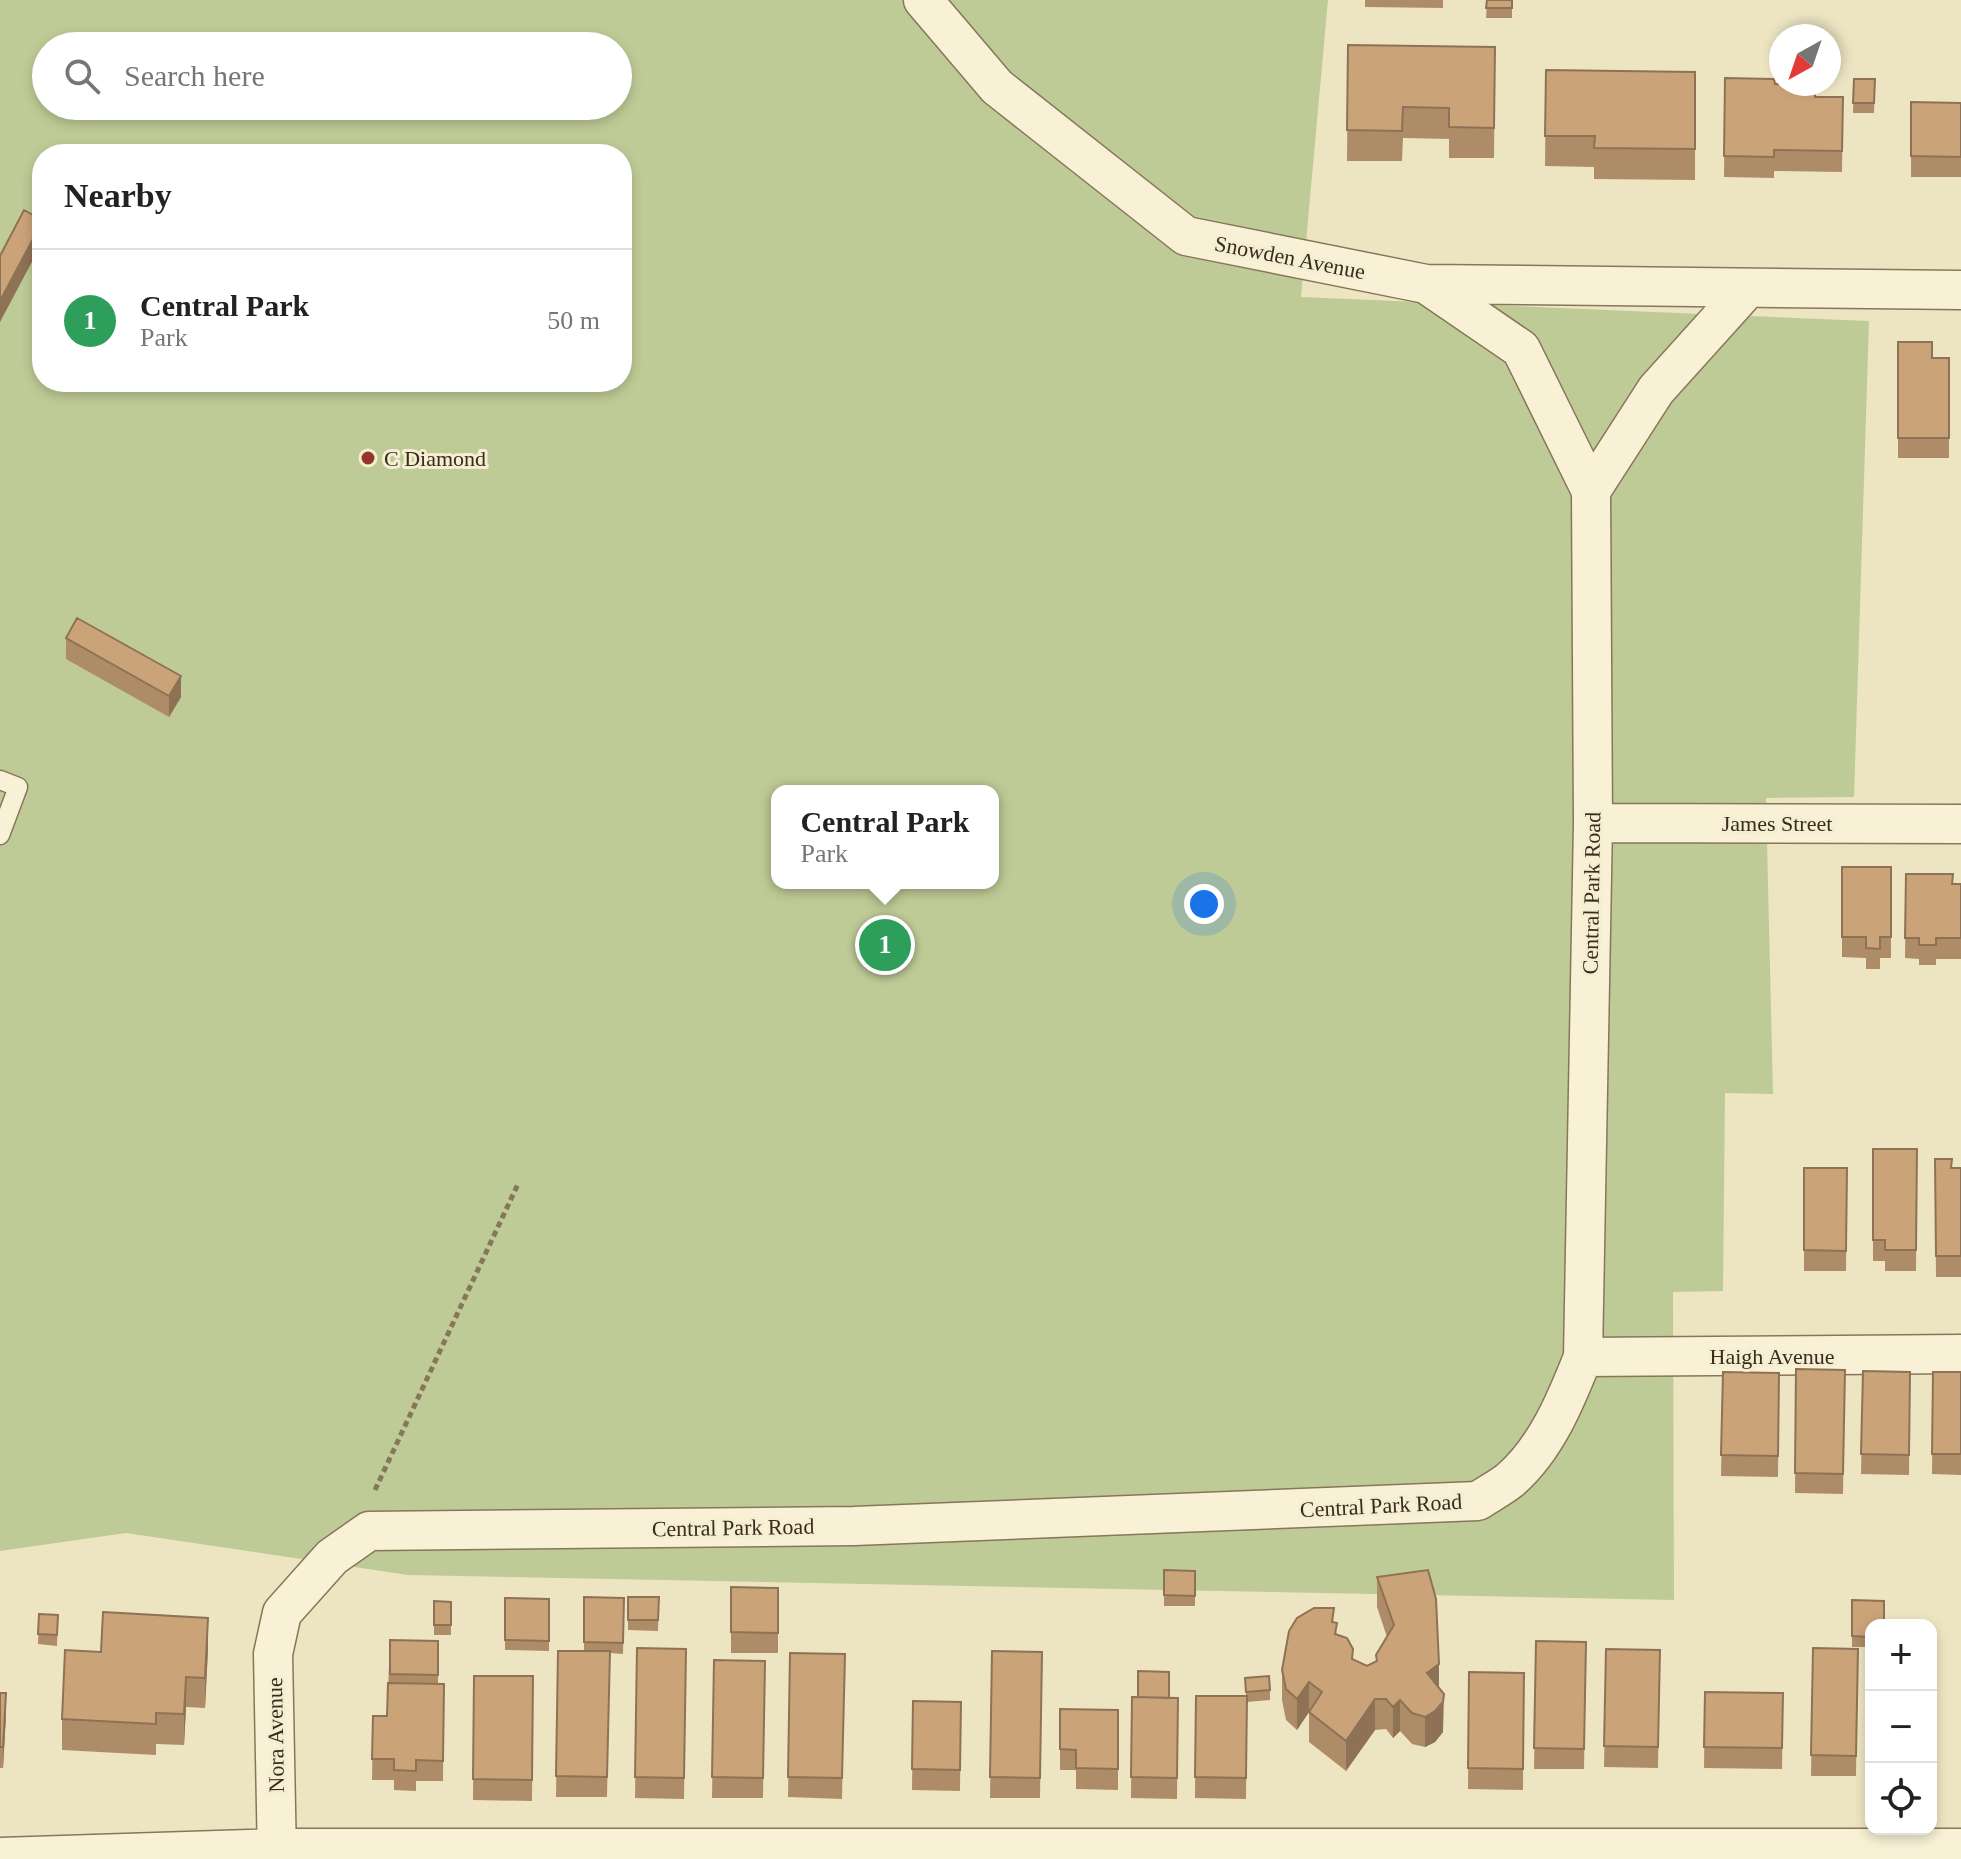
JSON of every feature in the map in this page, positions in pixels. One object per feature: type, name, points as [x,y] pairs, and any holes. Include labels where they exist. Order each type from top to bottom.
[{"type":"street","name":"Snowden Avenue","points":[[923,0],[997,87],[1186,236],[1426,284],[1961,290]]},
{"type":"street","name":"Central Park Road","points":[[282,1613],[332,1557],[369,1531],[854,1526],[1478,1501],[1511,1480],[1541,1443],[1565,1403],[1583,1357],[1593,823],[1591,491],[1521,349],[1426,284]]},
{"type":"street","points":[[1591,491],[1656,390],[1747,289]]},
{"type":"street","name":"James Street","points":[[1593,823],[1961,824]]},
{"type":"street","name":"Haigh Avenue","points":[[1583,1357],[1961,1354]]},
{"type":"street","name":"Nora Avenue","points":[[277,1854],[273,1654],[282,1613]]},
{"type":"street","points":[[0,1857],[1961,1848]]},
{"type":"lane","points":[[0,780],[18,787],[0,835]]},
{"type":"path","points":[[349,1545],[518,1184]]},
{"type":"green space","points":[[0,0],[1328,0],[1301,297],[1869,321],[1854,797],[1766,798],[1773,1094],[1725,1093],[1723,1291],[1673,1292],[1674,1600],[408,1575],[126,1533],[0,1551]]},
{"type":"building","points":[[1487,0],[1512,0],[1512,8],[1486,8]]},
{"type":"building","points":[[1348,45],[1495,47],[1494,128],[1449,127],[1449,108],[1403,107],[1402,131],[1347,130]]},
{"type":"building","points":[[1546,70],[1695,72],[1695,149],[1594,148],[1595,136],[1545,136]]},
{"type":"building","points":[[1725,78],[1769,79],[1769,96],[1843,97],[1842,151],[1774,150],[1774,157],[1724,156]]},
{"type":"building","points":[[1854,79],[1875,79],[1874,103],[1853,103]]},
{"type":"building","points":[[1911,102],[1961,103],[1961,157],[1911,156]]},
{"type":"building","points":[[24,210],[32,214],[32,241],[0,301],[0,256]]},
{"type":"building","points":[[1898,342],[1932,342],[1932,358],[1949,358],[1949,438],[1898,438]]},
{"type":"building","points":[[77,618],[181,676],[169,696],[66,638]]},
{"type":"building","points":[[1842,867],[1891,867],[1891,937],[1880,937],[1880,949],[1866,948],[1866,937],[1842,937]]},
{"type":"building","points":[[1906,874],[1953,874],[1952,884],[1961,884],[1961,938],[1936,938],[1936,945],[1919,945],[1919,938],[1905,938]]},
{"type":"building","points":[[1873,1149],[1917,1149],[1916,1250],[1885,1250],[1885,1240],[1873,1240]]},
{"type":"building","points":[[1935,1159],[1952,1159],[1951,1168],[1961,1168],[1961,1256],[1936,1256]]},
{"type":"building","points":[[1804,1168],[1847,1168],[1846,1251],[1804,1250]]},
{"type":"building","points":[[1796,1369],[1845,1370],[1843,1474],[1795,1473]]},
{"type":"building","points":[[1863,1371],[1910,1372],[1909,1455],[1861,1454]]},
{"type":"building","points":[[1723,1372],[1779,1373],[1778,1456],[1721,1455]]},
{"type":"building","points":[[1933,1372],[1961,1372],[1961,1454],[1932,1454]]},
{"type":"building","points":[[1164,1570],[1195,1571],[1195,1596],[1164,1595]]},
{"type":"building","points":[[1428,1570],[1436,1599],[1439,1664],[1427,1673],[1444,1694],[1443,1702],[1425,1717],[1412,1713],[1400,1700],[1393,1707],[1386,1699],[1375,1699],[1346,1741],[1309,1712],[1322,1692],[1309,1682],[1297,1699],[1286,1689],[1282,1670],[1289,1631],[1297,1618],[1314,1608],[1334,1608],[1332,1622],[1337,1623],[1335,1634],[1347,1638],[1353,1649],[1352,1659],[1367,1666],[1377,1661],[1376,1655],[1394,1625],[1377,1577]]},
{"type":"building","points":[[731,1587],[778,1588],[778,1633],[731,1632]]},
{"type":"building","points":[[584,1597],[624,1598],[623,1643],[584,1642]]},
{"type":"building","points":[[628,1597],[659,1597],[658,1620],[628,1620]]},
{"type":"building","points":[[505,1598],[549,1599],[549,1641],[505,1640]]},
{"type":"building","points":[[1852,1600],[1884,1601],[1884,1619],[1865,1619],[1865,1637],[1852,1636]]},
{"type":"building","points":[[434,1601],[451,1602],[451,1625],[434,1625]]},
{"type":"building","points":[[103,1612],[208,1618],[205,1678],[186,1677],[184,1714],[156,1713],[156,1724],[62,1719],[65,1650],[101,1652]]},
{"type":"building","points":[[39,1614],[58,1615],[57,1635],[38,1634]]},
{"type":"building","points":[[390,1640],[438,1641],[438,1675],[390,1674]]},
{"type":"building","points":[[1536,1641],[1586,1642],[1584,1749],[1534,1748]]},
{"type":"building","points":[[637,1648],[686,1649],[684,1778],[635,1777]]},
{"type":"building","points":[[1813,1648],[1858,1649],[1856,1756],[1811,1755]]},
{"type":"building","points":[[1606,1649],[1660,1650],[1658,1747],[1604,1746]]},
{"type":"building","points":[[558,1651],[610,1651],[607,1777],[556,1776]]},
{"type":"building","points":[[992,1651],[1042,1652],[1040,1778],[990,1777]]},
{"type":"building","points":[[790,1653],[845,1654],[842,1778],[788,1777]]},
{"type":"building","points":[[714,1660],[765,1661],[763,1778],[712,1777]]},
{"type":"building","points":[[1138,1671],[1169,1672],[1169,1698],[1138,1697]]},
{"type":"building","points":[[1469,1672],[1524,1673],[1523,1769],[1468,1768]]},
{"type":"building","points":[[474,1676],[533,1676],[532,1780],[473,1779]]},
{"type":"building","points":[[1269,1676],[1270,1690],[1246,1692],[1245,1678]]},
{"type":"building","points":[[388,1683],[444,1684],[443,1761],[416,1760],[416,1771],[394,1770],[394,1759],[372,1759],[373,1716],[387,1716]]},
{"type":"building","points":[[1705,1692],[1783,1693],[1782,1748],[1704,1747]]},
{"type":"building","points":[[0,1693],[6,1693],[3,1747],[0,1747]]},
{"type":"building","points":[[1196,1696],[1247,1696],[1246,1778],[1195,1777]]},
{"type":"building","points":[[1132,1697],[1178,1698],[1177,1778],[1131,1777]]},
{"type":"building","points":[[913,1701],[961,1702],[960,1770],[912,1769]]},
{"type":"building","points":[[1060,1709],[1118,1710],[1118,1769],[1076,1768],[1076,1750],[1060,1749]]},
{"type":"place","name":"C Diamond","points":[[368,458]]},
{"type":"place","name":"Central Park","points":[[885,945]]}]
